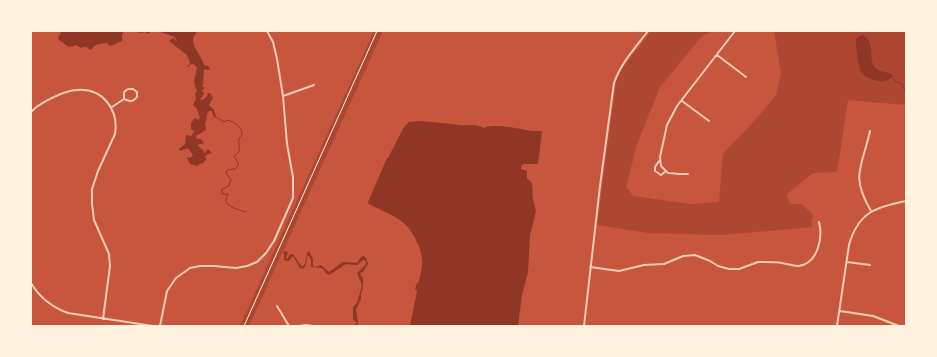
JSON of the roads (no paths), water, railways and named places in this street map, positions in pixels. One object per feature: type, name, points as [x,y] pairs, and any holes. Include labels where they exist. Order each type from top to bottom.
[{"type":"street","points":[[160,326],[167,291],[176,278],[190,268],[207,265],[236,268],[257,262],[266,253],[274,241],[290,205],[294,193],[293,177],[287,144],[276,51],[267,31]]},
{"type":"street","points":[[584,326],[590,267],[614,83],[623,63],[648,31]]},
{"type":"street","points":[[666,171],[661,175],[655,172],[655,167],[659,161],[667,125],[674,110],[735,31]]},
{"type":"street","points":[[717,55],[746,77]]},
{"type":"street","points":[[282,96],[314,85]]},
{"type":"street","points":[[128,89],[133,89],[137,92],[137,97],[134,101],[124,99],[124,92],[128,89]]},
{"type":"street","points":[[31,112],[36,107],[71,90],[85,90],[94,93],[102,97],[112,107],[116,119],[115,134],[98,171],[92,189],[94,220],[109,254],[110,266],[103,319]]},
{"type":"street","points":[[112,107],[124,99]]},
{"type":"street","points":[[682,101],[709,121]]},
{"type":"street","points":[[870,131],[860,165],[858,179],[863,198],[871,211]]},
{"type":"street","points":[[659,161],[661,166],[666,171],[688,174]]},
{"type":"street","points":[[837,326],[852,232],[858,223],[871,211],[906,201]]},
{"type":"street","points":[[590,267],[619,271],[644,265],[664,264],[683,256],[695,255],[718,266],[729,269],[739,269],[758,262],[799,266],[807,262],[817,251],[820,242],[821,230],[819,222]]},
{"type":"street","points":[[847,262],[870,265]]},
{"type":"street","points":[[31,283],[36,292],[45,301],[57,309],[68,313],[152,326]]},
{"type":"street","points":[[277,306],[289,326]]},
{"type":"street","points":[[840,311],[873,316],[899,326]]},
{"type":"street","points":[[299,326],[313,326]]},
{"type":"waterway","points":[[892,77],[896,82],[902,84],[906,93]]},
{"type":"waterway","points":[[216,117],[224,122],[227,120],[235,123],[239,126],[242,133],[239,138],[239,152],[234,156],[238,162],[238,165],[235,169],[227,170],[226,173],[231,180],[229,186],[222,189],[222,194],[228,194],[226,201],[229,205],[246,212]]}]
